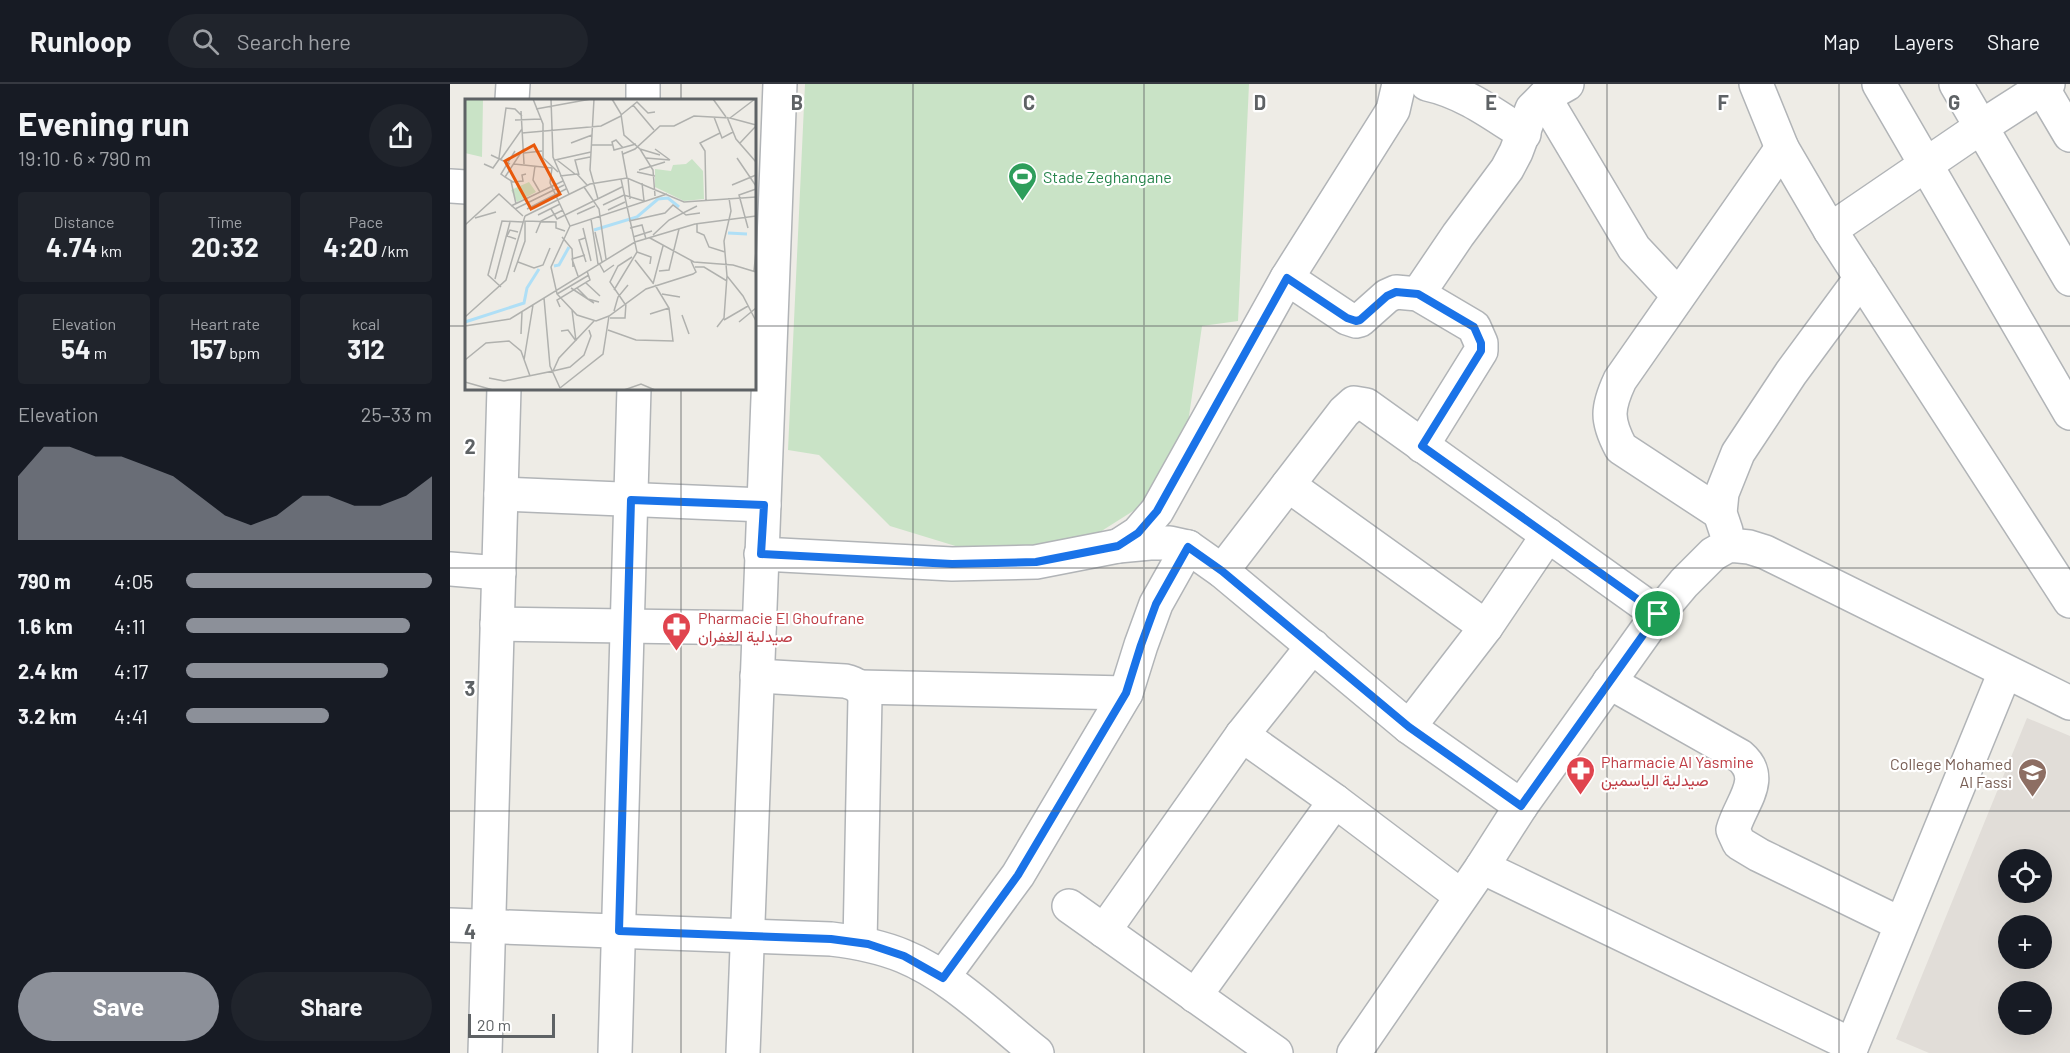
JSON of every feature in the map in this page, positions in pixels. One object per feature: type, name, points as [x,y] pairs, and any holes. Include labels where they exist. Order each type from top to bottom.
[{"type":"street","points":[[512,99],[513,84]]},
{"type":"street","points":[[742,1053],[764,505],[765,194],[780,84]]},
{"type":"street","points":[[1118,546],[1138,533],[1157,511],[1287,278],[1393,110],[1399,84]]},
{"type":"street","points":[[1427,84],[1471,99],[1524,134]]},
{"type":"street","points":[[1756,84],[1782,148],[1830,230],[2065,581]]},
{"type":"street","points":[[1879,84],[2070,413]]},
{"type":"street","points":[[1956,84],[2070,279]]},
{"type":"street","points":[[1830,230],[2044,85],[2070,135]]},
{"type":"street","points":[[1418,294],[1507,169],[1524,134],[1532,109],[1556,91],[1634,248],[1678,295]]},
{"type":"street","points":[[1720,513],[1621,448],[1613,434],[1608,417],[1620,380],[1782,148]]},
{"type":"street","points":[[450,186],[465,187]]},
{"type":"street","points":[[1287,278],[1347,318],[1356,321],[1387,296],[1396,292],[1418,294],[1474,327],[1481,343],[1481,351],[1422,446]]},
{"type":"street","points":[[1729,545],[1720,513],[1722,493],[1738,453],[1791,373],[1862,278]]},
{"type":"street","points":[[485,1053],[504,390]]},
{"type":"street","points":[[615,1053],[634,390]]},
{"type":"street","points":[[1222,571],[1344,412],[1354,403],[1366,405],[1658,614]]},
{"type":"street","points":[[1288,485],[1486,627]]},
{"type":"street","points":[[501,494],[764,505]]},
{"type":"street","points":[[1409,727],[1486,627],[1548,535]]},
{"type":"street","points":[[761,554],[952,564],[1036,562],[1118,546],[1170,543],[1188,547],[1222,571],[1409,727],[1521,806]]},
{"type":"street","points":[[1354,1053],[1482,867],[1521,806],[1658,614],[1704,562],[1729,545],[1749,547],[1765,552],[2070,703]]},
{"type":"street","points":[[943,978],[1018,875],[1126,693],[1156,604],[1188,547]]},
{"type":"street","points":[[450,569],[499,573]]},
{"type":"street","points":[[497,624],[759,628]]},
{"type":"street","points":[[1104,931],[1242,735],[1313,646]]},
{"type":"street","points":[[1482,867],[1850,1049],[2005,672]]},
{"type":"street","points":[[757,676],[854,682],[860,687],[865,697],[860,943]]},
{"type":"street","points":[[1609,682],[1740,756],[1750,765],[1751,788],[1733,830],[1739,843],[1901,924]]},
{"type":"street","points":[[860,687],[1126,693]]},
{"type":"street","points":[[1242,735],[1335,801],[1461,896]]},
{"type":"street","points":[[1195,996],[1335,801]]},
{"type":"street","points":[[1070,906],[1276,1053]]},
{"type":"street","points":[[450,925],[747,935],[831,939],[860,943],[904,956],[943,978],[1036,1053]]},
{"type":"shaded area","points":[[2027,718],[2070,736],[2070,1053],[1929,1053],[1896,1039]]},
{"type":"green space","name":"Stade Zeghangane","points":[[805,84],[1249,84],[1238,321],[1202,326],[1187,430],[1141,506],[1081,544],[962,548],[890,526],[819,455],[788,450]]},
{"type":"place","name":"Stade Zeghangane","points":[[1022,202]]},
{"type":"place","name":"Pharmacie El Ghoufrane صيدلية الغفران","points":[[677,652]]},
{"type":"place","name":"Pharmacie Al Yasmine صيدلية الياسمين","points":[[1580,796]]},
{"type":"place","name":"College Mohamed Al Fassi","points":[[2033,798]]},
{"type":"route","points":[[1287,278],[1347,318],[1356,321],[1387,296],[1396,292],[1418,294],[1474,327],[1479,334],[1481,351],[1422,446],[1658,614],[1521,806],[1409,727],[1222,571],[1188,547],[1156,604],[1126,693],[1018,875],[943,978],[904,956],[868,944],[831,939],[619,931],[631,500],[764,505],[761,554],[952,564],[1036,562],[1118,546],[1138,533],[1157,511],[1173,486],[1287,278]]}]
